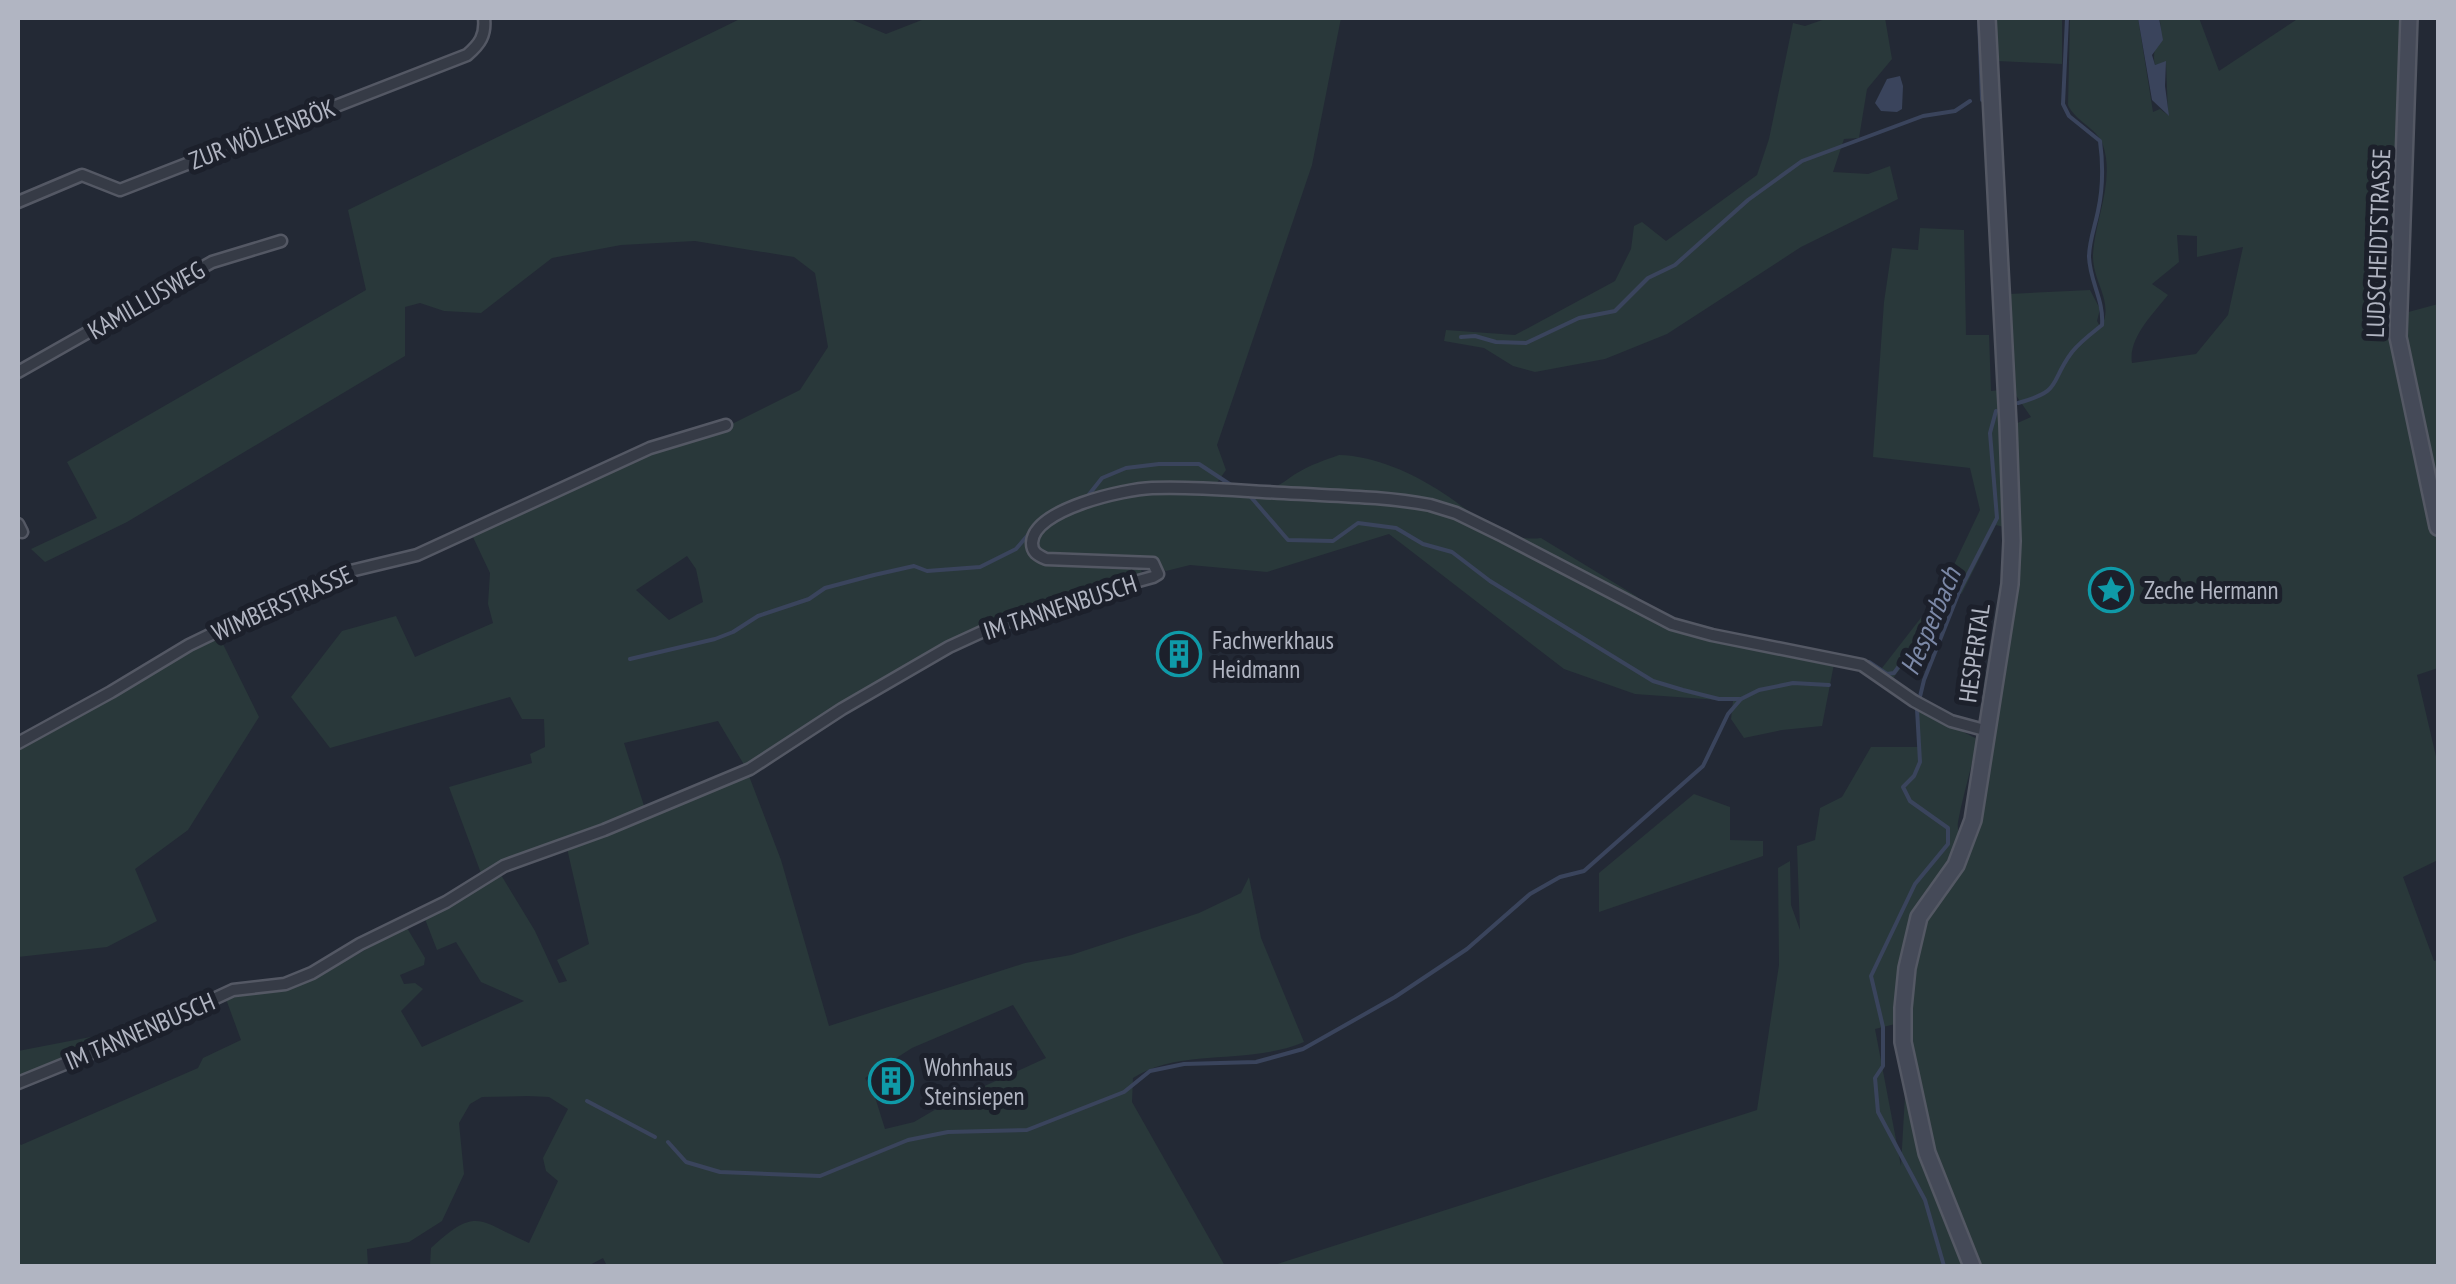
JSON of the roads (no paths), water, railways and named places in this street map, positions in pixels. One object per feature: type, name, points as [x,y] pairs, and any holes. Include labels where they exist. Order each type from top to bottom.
[{"type":"main road","name":"HESPERTAL","points":[[1972,1266],[1928,1153],[1903,1042],[1903,1008],[1919,916],[1956,866],[1973,820],[2010,584],[2012,541],[1987,18]]},
{"type":"main road","name":"LUDSCHEIDTSTRASSE","points":[[2409,18],[2398,337],[2438,527]]},
{"type":"street","name":"ZUR WÖLLENBÖK","points":[[18,202],[82,175],[120,190],[467,54],[483,36],[484,18]]},
{"type":"street","name":"KAMILLUSWEG","points":[[18,372],[212,262],[281,241]]},
{"type":"street","name":"WIMBERSTRASSE","points":[[18,742],[190,645],[334,575],[417,555],[650,448],[726,426]]},
{"type":"street","name":"IM TANNENBUSCH","points":[[18,1083],[233,990],[285,984],[312,973],[360,944],[446,902],[504,866],[604,830],[750,769],[842,709],[986,630],[1055,604],[1154,577],[1157,568],[1145,562],[1046,559],[1032,548],[1032,538],[1046,520],[1070,507],[1131,490],[1195,488],[1430,505],[1487,528],[1672,624],[1862,664],[1925,707],[1951,721],[1988,732]]},
{"type":"water","points":[[2138,18],[2159,18],[2163,40],[2152,55],[2155,65],[2166,61],[2169,116],[2152,100]]},
{"type":"water","points":[[1900,76],[1902,109],[1881,111],[1875,103],[1887,79]]},
{"type":"waterway","points":[[1979,18],[1982,100]]},
{"type":"waterway","name":"Hesperbach","points":[[2018,403],[2049,390],[2072,352],[2102,325],[2089,257],[2101,193],[2101,149],[2100,141],[2069,116],[2063,104],[2067,18]]},
{"type":"waterway","points":[[1461,337],[1526,343],[1579,318],[1615,311],[1648,278],[1675,265],[1748,200],[1802,161],[1923,116],[1955,111],[1970,101]]},
{"type":"waterway","name":"Hesperbach","points":[[1944,1266],[1925,1200],[1878,1112],[1875,1078],[1883,1066],[1883,1027],[1871,976],[1915,884],[1948,844],[1948,828],[1910,801],[1903,787],[1920,762],[1917,709],[1924,680],[1959,592],[1997,518],[1990,433],[1996,411]]},
{"type":"waterway","points":[[1087,497],[1102,478],[1126,468],[1159,464],[1199,464],[1231,485]]},
{"type":"waterway","points":[[1250,496],[1288,540],[1333,541],[1358,523],[1396,528],[1423,544],[1452,552],[1490,581],[1653,681],[1719,699],[1741,699],[1759,690],[1793,683],[1829,685]]},
{"type":"waterway","points":[[630,659],[715,639],[758,616],[809,599],[825,588],[874,575],[914,566],[927,571],[980,567],[1016,549],[1033,529]]},
{"type":"waterway","points":[[1869,662],[1887,674],[1894,673],[1949,598],[1959,592]]},
{"type":"waterway","points":[[668,1142],[686,1162],[720,1172],[820,1176],[908,1140],[948,1132],[1027,1130],[1124,1092],[1150,1071],[1184,1064],[1256,1062],[1303,1049],[1395,997],[1467,949],[1530,894],[1560,877],[1584,871],[1703,766],[1728,714],[1741,699]]},
{"type":"waterway","points":[[587,1101],[655,1137]]},
{"type":"place","name":"Zeche Hermann","points":[[2111,590]]},
{"type":"place","name":"Fachwerkhaus Heidmann","points":[[1179,654]]},
{"type":"place","name":"Wohnhaus Steinsiepen","points":[[891,1081]]}]
